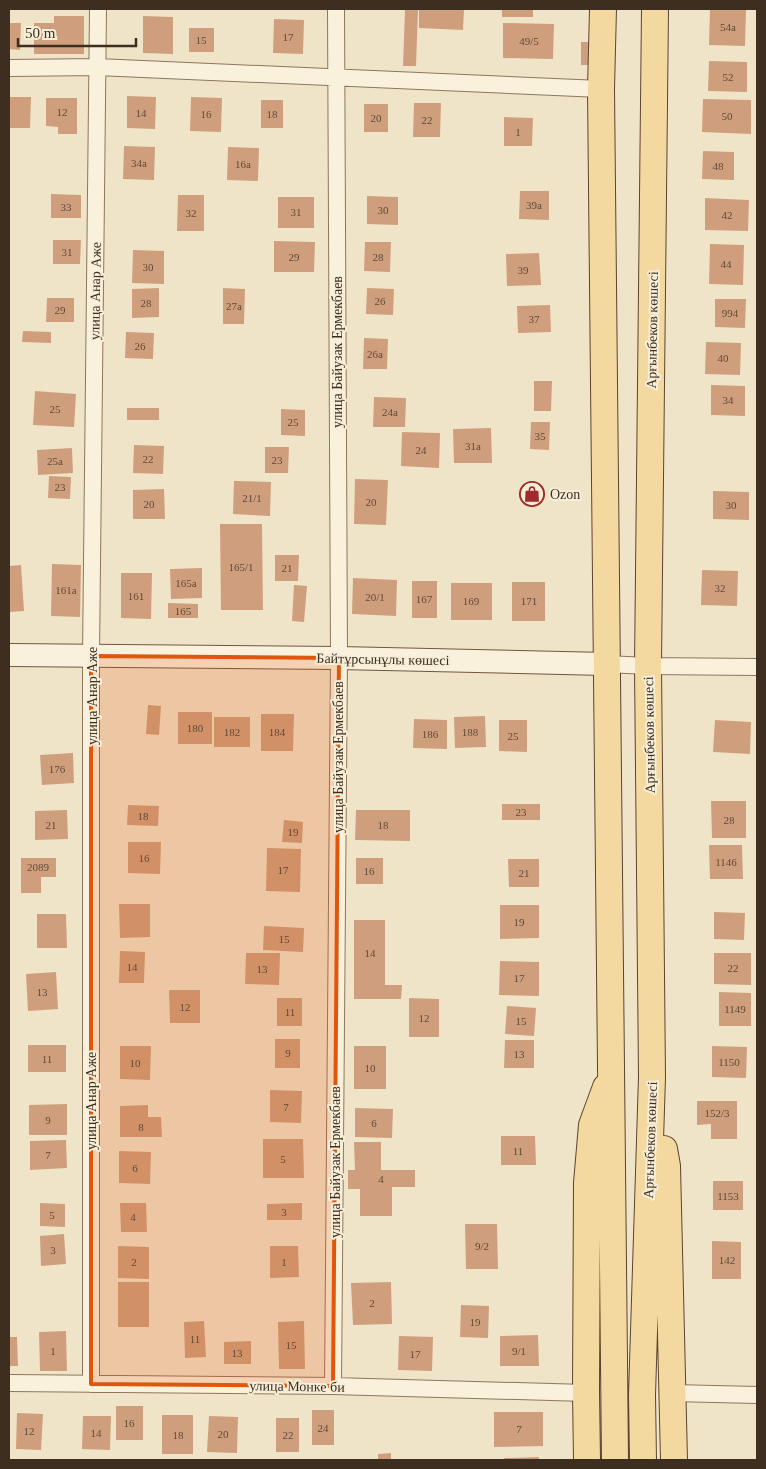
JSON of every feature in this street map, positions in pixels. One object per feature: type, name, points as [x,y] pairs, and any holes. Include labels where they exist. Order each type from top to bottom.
[{"type":"main road","points":[[602,9],[606,664],[615,1460]]},
{"type":"main road","name":"Арғынбеков көшесі","points":[[643,1460],[642,1395],[652,1077],[648,666],[655,9]]},
{"type":"main road","name":"Байтұрсынұлы көшесі","points":[[9,655],[339,658],[606,664]]},
{"type":"main road","points":[[587,1460],[587,1183],[592,1125],[612,1072]]},
{"type":"main road","points":[[652,1077],[667,1166],[674,1460]]},
{"type":"street","name":"улица Анар Аже","points":[[91,1384],[92,656],[98,9]]},
{"type":"street","name":"улица Байузак Ермекбаев","points":[[333,1386],[339,658],[336,9]]},
{"type":"street","points":[[9,68],[97,67],[601,89]]},
{"type":"street","name":"Байтұрсынұлы көшесі","points":[[606,664],[757,667]]},
{"type":"street","name":"улица Монке би","points":[[9,1383],[333,1386],[586,1393]]},
{"type":"street","points":[[672,1393],[757,1395]]},
{"type":"highlighted area","points":[[91,656],[339,658],[333,1386],[91,1384]]},
{"type":"building","points":[[405,9],[418,9],[416,66],[403,66]]},
{"type":"building","points":[[419,9],[464,9],[463,30],[419,28]]},
{"type":"building","points":[[502,9],[533,9],[533,17],[502,17]]},
{"type":"building","points":[[710,9],[746,9],[745,46],[709,45]]},
{"type":"building","points":[[54,16],[84,16],[84,54],[34,54],[34,23],[54,23]]},
{"type":"building","points":[[143,16],[173,17],[173,54],[143,53]]},
{"type":"building","points":[[274,19],[304,20],[303,54],[273,53]]},
{"type":"building","points":[[9,23],[21,23],[20,50],[9,49]]},
{"type":"building","points":[[503,23],[554,24],[553,59],[503,58]]},
{"type":"building","points":[[189,28],[214,28],[214,52],[189,52]]},
{"type":"building","points":[[581,42],[592,42],[592,65],[581,65]]},
{"type":"building","points":[[709,61],[747,62],[747,92],[708,91]]},
{"type":"building","points":[[127,96],[156,97],[155,129],[127,128]]},
{"type":"building","points":[[9,97],[31,97],[30,128],[9,128]]},
{"type":"building","points":[[191,97],[222,98],[221,132],[190,131]]},
{"type":"building","points":[[46,98],[77,98],[77,134],[58,134],[58,127],[46,126]]},
{"type":"building","points":[[703,99],[751,100],[751,134],[702,132]]},
{"type":"building","points":[[261,100],[283,100],[283,128],[261,128]]},
{"type":"building","points":[[414,103],[441,103],[440,137],[413,137]]},
{"type":"building","points":[[364,104],[388,104],[388,132],[364,132]]},
{"type":"building","points":[[504,117],[533,118],[532,146],[504,146]]},
{"type":"building","points":[[124,146],[155,147],[154,180],[123,179]]},
{"type":"building","points":[[228,147],[259,148],[258,181],[227,180]]},
{"type":"building","points":[[703,151],[734,152],[734,180],[702,179]]},
{"type":"building","points":[[520,191],[549,191],[549,220],[519,219]]},
{"type":"building","points":[[51,194],[81,195],[81,218],[51,218]]},
{"type":"building","points":[[178,195],[204,195],[204,231],[177,231]]},
{"type":"building","points":[[367,196],[398,197],[398,225],[367,224]]},
{"type":"building","points":[[278,197],[314,197],[314,228],[278,228]]},
{"type":"building","points":[[705,198],[749,200],[748,231],[705,230]]},
{"type":"building","points":[[53,240],[81,240],[80,264],[53,264]]},
{"type":"building","points":[[274,241],[315,242],[314,272],[274,272]]},
{"type":"building","points":[[365,242],[391,242],[390,272],[364,271]]},
{"type":"building","points":[[710,244],[744,245],[743,285],[709,284]]},
{"type":"building","points":[[133,250],[164,251],[164,284],[132,283]]},
{"type":"building","points":[[539,253],[541,285],[507,286],[506,254]]},
{"type":"building","points":[[159,288],[159,317],[132,318],[132,289]]},
{"type":"building","points":[[223,288],[245,289],[244,324],[223,324]]},
{"type":"building","points":[[367,288],[394,289],[393,315],[366,314]]},
{"type":"building","points":[[47,298],[74,298],[74,322],[46,322]]},
{"type":"building","points":[[715,299],[746,299],[745,328],[715,327]]},
{"type":"building","points":[[550,305],[551,332],[518,333],[517,306]]},
{"type":"building","points":[[23,331],[51,332],[51,343],[22,342]]},
{"type":"building","points":[[126,332],[154,333],[153,359],[125,358]]},
{"type":"building","points":[[364,338],[388,339],[387,369],[363,369]]},
{"type":"building","points":[[706,342],[741,343],[740,375],[705,374]]},
{"type":"building","points":[[534,381],[552,381],[551,411],[534,411]]},
{"type":"building","points":[[711,385],[745,386],[745,416],[711,415]]},
{"type":"building","points":[[35,391],[76,394],[74,427],[33,425]]},
{"type":"building","points":[[374,397],[406,398],[405,427],[373,427]]},
{"type":"building","points":[[127,408],[159,408],[159,420],[127,420]]},
{"type":"building","points":[[281,409],[305,410],[305,436],[281,435]]},
{"type":"building","points":[[531,422],[550,422],[549,450],[530,449]]},
{"type":"building","points":[[491,428],[492,463],[454,463],[453,429]]},
{"type":"building","points":[[402,432],[440,433],[439,468],[401,466]]},
{"type":"building","points":[[134,445],[164,446],[163,474],[133,473]]},
{"type":"building","points":[[265,447],[289,447],[288,473],[265,473]]},
{"type":"building","points":[[72,448],[73,473],[38,475],[37,450]]},
{"type":"building","points":[[49,476],[71,477],[70,499],[48,498]]},
{"type":"building","points":[[355,479],[388,480],[386,525],[354,524]]},
{"type":"building","points":[[234,481],[271,482],[270,516],[233,514]]},
{"type":"building","points":[[164,489],[165,519],[133,519],[133,490]]},
{"type":"building","points":[[713,491],[749,492],[749,520],[713,519]]},
{"type":"building","points":[[220,524],[262,524],[263,610],[221,610]]},
{"type":"building","points":[[275,555],[299,555],[298,581],[275,581]]},
{"type":"building","points":[[52,564],[81,565],[80,617],[51,616]]},
{"type":"building","points":[[21,565],[24,611],[9,612],[9,566]]},
{"type":"building","points":[[202,568],[202,598],[171,599],[170,569]]},
{"type":"building","points":[[702,570],[738,571],[737,606],[701,605]]},
{"type":"building","points":[[121,573],[152,573],[151,619],[121,618]]},
{"type":"building","points":[[353,578],[397,580],[396,616],[352,614]]},
{"type":"building","points":[[412,581],[437,581],[437,618],[412,618]]},
{"type":"building","points":[[512,582],[545,582],[545,621],[512,621]]},
{"type":"building","points":[[451,583],[492,583],[492,620],[451,620]]},
{"type":"building","points":[[294,585],[307,586],[304,622],[292,621]]},
{"type":"building","points":[[168,603],[198,604],[198,618],[168,618]]},
{"type":"building","points":[[148,705],[161,706],[159,735],[146,734]]},
{"type":"building","points":[[178,712],[212,712],[212,744],[178,744]]},
{"type":"building","points":[[261,714],[294,714],[293,751],[261,751]]},
{"type":"building","points":[[485,716],[486,747],[455,748],[454,717]]},
{"type":"building","points":[[214,717],[250,717],[250,747],[214,747]]},
{"type":"building","points":[[414,719],[447,720],[447,749],[413,748]]},
{"type":"building","points":[[499,720],[527,720],[527,752],[499,751]]},
{"type":"building","points":[[715,720],[751,722],[750,754],[713,752]]},
{"type":"building","points":[[73,753],[74,783],[42,785],[40,755]]},
{"type":"building","points":[[711,801],[746,801],[746,838],[712,838]]},
{"type":"building","points":[[502,804],[540,804],[540,820],[502,820]]},
{"type":"building","points":[[128,805],[159,806],[158,826],[127,825]]},
{"type":"building","points":[[67,810],[68,839],[35,840],[35,811]]},
{"type":"building","points":[[356,810],[410,810],[410,841],[355,840]]},
{"type":"building","points":[[284,820],[303,822],[302,843],[282,842]]},
{"type":"building","points":[[128,842],[161,842],[160,874],[128,873]]},
{"type":"building","points":[[709,845],[742,845],[743,879],[710,879]]},
{"type":"building","points":[[267,848],[301,849],[300,892],[266,891]]},
{"type":"building","points":[[21,858],[56,858],[56,877],[41,877],[41,893],[21,893]]},
{"type":"building","points":[[356,858],[383,858],[383,884],[356,884]]},
{"type":"building","points":[[508,859],[539,859],[539,887],[509,887]]},
{"type":"building","points":[[119,904],[150,904],[150,937],[120,938]]},
{"type":"building","points":[[500,905],[539,905],[539,938],[500,939]]},
{"type":"building","points":[[714,912],[745,913],[744,940],[714,939]]},
{"type":"building","points":[[37,914],[66,914],[67,948],[37,948]]},
{"type":"building","points":[[354,920],[385,920],[385,985],[402,985],[401,999],[354,999]]},
{"type":"building","points":[[264,926],[304,928],[303,952],[263,950]]},
{"type":"building","points":[[120,951],[145,952],[144,983],[119,983]]},
{"type":"building","points":[[246,953],[280,953],[279,985],[245,984]]},
{"type":"building","points":[[714,953],[751,953],[751,985],[714,984]]},
{"type":"building","points":[[500,961],[539,962],[539,996],[499,995]]},
{"type":"building","points":[[56,972],[58,1009],[28,1011],[26,974]]},
{"type":"building","points":[[169,990],[200,990],[200,1023],[170,1023]]},
{"type":"building","points":[[719,992],[751,993],[751,1026],[719,1026]]},
{"type":"building","points":[[277,998],[302,998],[302,1026],[277,1026]]},
{"type":"building","points":[[409,998],[439,999],[439,1037],[409,1037]]},
{"type":"building","points":[[507,1006],[536,1008],[534,1036],[505,1034]]},
{"type":"building","points":[[275,1039],[300,1039],[300,1068],[275,1068]]},
{"type":"building","points":[[505,1040],[534,1040],[534,1068],[504,1068]]},
{"type":"building","points":[[28,1045],[66,1045],[66,1072],[28,1072]]},
{"type":"building","points":[[120,1046],[151,1046],[150,1080],[120,1079]]},
{"type":"building","points":[[354,1046],[386,1046],[386,1089],[354,1089]]},
{"type":"building","points":[[712,1046],[747,1047],[746,1078],[712,1077]]},
{"type":"building","points":[[270,1090],[302,1091],[301,1123],[270,1122]]},
{"type":"building","points":[[697,1101],[737,1101],[737,1139],[711,1139],[711,1124],[697,1125]]},
{"type":"building","points":[[67,1104],[67,1135],[29,1135],[29,1105]]},
{"type":"building","points":[[148,1105],[148,1117],[161,1117],[162,1137],[120,1137],[120,1106]]},
{"type":"building","points":[[355,1108],[393,1109],[392,1138],[355,1137]]},
{"type":"building","points":[[501,1136],[535,1136],[536,1165],[501,1165]]},
{"type":"building","points":[[263,1139],[303,1139],[304,1178],[263,1178]]},
{"type":"building","points":[[66,1140],[67,1168],[30,1170],[30,1141]]},
{"type":"building","points":[[354,1142],[381,1142],[381,1170],[415,1170],[415,1187],[392,1187],[392,1216],[360,1216],[360,1189],[348,1189],[348,1170],[355,1170]]},
{"type":"building","points":[[119,1151],[151,1152],[150,1184],[119,1183]]},
{"type":"building","points":[[713,1181],[743,1181],[743,1210],[713,1210]]},
{"type":"building","points":[[40,1203],[65,1204],[65,1227],[40,1226]]},
{"type":"building","points":[[120,1203],[146,1203],[147,1232],[121,1232]]},
{"type":"building","points":[[302,1203],[302,1220],[267,1220],[267,1204]]},
{"type":"building","points":[[465,1224],[497,1224],[498,1269],[466,1269]]},
{"type":"building","points":[[64,1234],[66,1264],[41,1266],[40,1236]]},
{"type":"building","points":[[712,1241],[741,1242],[741,1279],[712,1279]]},
{"type":"building","points":[[118,1246],[149,1247],[149,1279],[118,1278]]},
{"type":"building","points":[[270,1246],[298,1246],[299,1277],[270,1278]]},
{"type":"building","points":[[118,1282],[149,1282],[149,1327],[118,1327]]},
{"type":"building","points":[[391,1282],[392,1324],[353,1325],[351,1283]]},
{"type":"building","points":[[461,1305],[489,1306],[488,1338],[460,1337]]},
{"type":"building","points":[[204,1321],[206,1357],[185,1358],[184,1322]]},
{"type":"building","points":[[304,1321],[305,1369],[279,1369],[278,1322]]},
{"type":"building","points":[[66,1331],[67,1371],[40,1371],[39,1332]]},
{"type":"building","points":[[538,1335],[539,1366],[500,1366],[500,1336]]},
{"type":"building","points":[[399,1336],[433,1337],[432,1371],[398,1370]]},
{"type":"building","points":[[9,1337],[17,1337],[18,1366],[9,1366]]},
{"type":"building","points":[[251,1341],[251,1364],[224,1364],[224,1342]]},
{"type":"building","points":[[116,1406],[143,1406],[143,1440],[116,1440]]},
{"type":"building","points":[[312,1410],[334,1410],[334,1445],[312,1445]]},
{"type":"building","points":[[494,1412],[543,1412],[543,1446],[494,1447]]},
{"type":"building","points":[[17,1413],[43,1414],[41,1450],[16,1449]]},
{"type":"building","points":[[162,1415],[193,1415],[193,1454],[162,1454]]},
{"type":"building","points":[[83,1416],[111,1416],[110,1450],[82,1449]]},
{"type":"building","points":[[209,1416],[238,1417],[237,1453],[207,1452]]},
{"type":"building","points":[[276,1418],[299,1418],[299,1452],[276,1452]]},
{"type":"building","points":[[391,1453],[391,1460],[378,1460],[378,1454]]},
{"type":"building","points":[[539,1457],[539,1460],[505,1460],[504,1458]]},
{"type":"place","name":"Ozon","points":[[532,494]]}]
